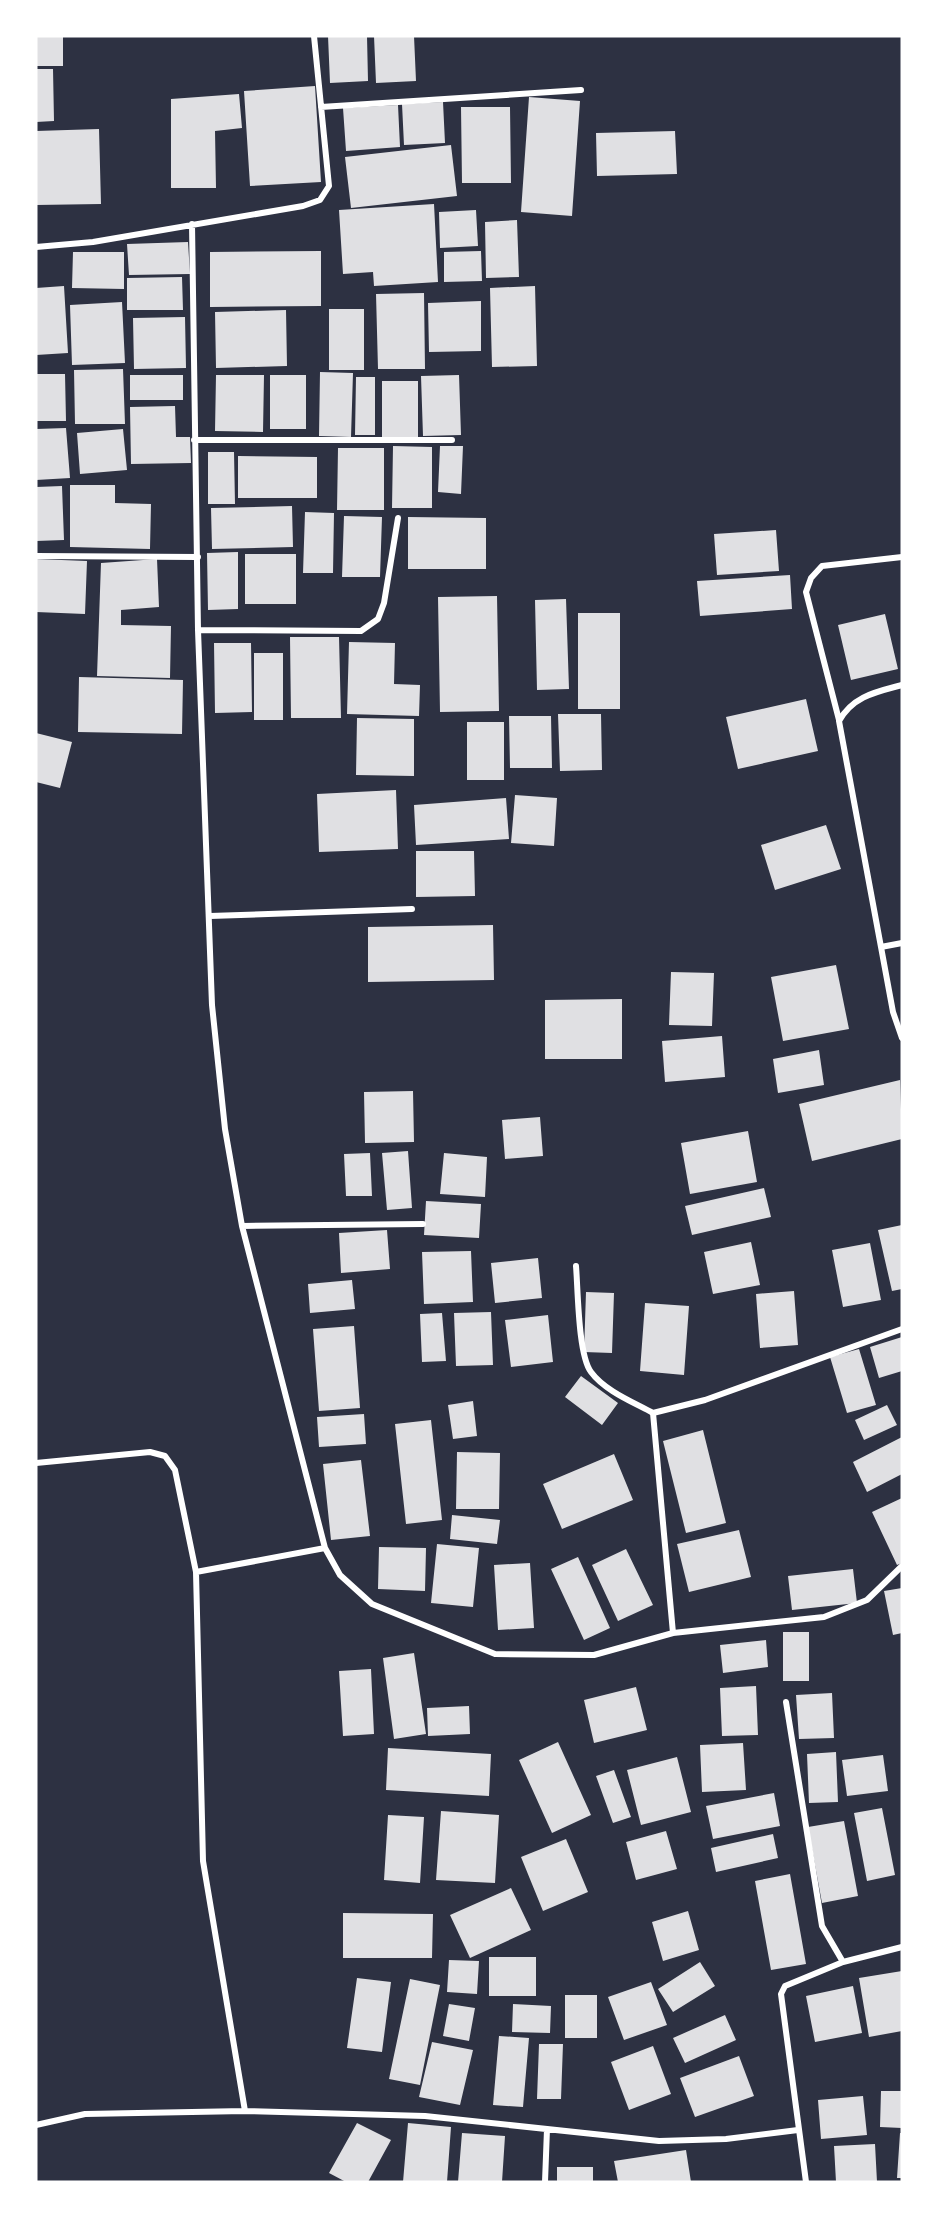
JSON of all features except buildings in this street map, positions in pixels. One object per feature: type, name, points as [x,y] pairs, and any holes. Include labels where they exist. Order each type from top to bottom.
[{"type":"street","points":[[36,248],[93,242],[303,206],[320,200],[329,186],[314,36]]},
{"type":"street","points":[[321,107],[581,90]]},
{"type":"street","points":[[192,224],[198,630],[212,1005],[225,1129],[242,1226],[325,1548],[340,1575],[372,1604],[495,1654],[594,1655],[673,1633],[824,1617],[867,1600],[902,1566]]},
{"type":"street","points":[[194,440],[452,440]]},
{"type":"street","points":[[198,630],[362,631],[378,619],[384,603],[398,518]]},
{"type":"street","points":[[36,556],[198,556]]},
{"type":"street","points":[[902,557],[822,566],[811,578],[806,592],[839,721],[893,1012],[902,1038]]},
{"type":"street","points":[[839,721],[845,710],[864,696],[902,686]]},
{"type":"street","points":[[210,916],[412,909]]},
{"type":"street","points":[[881,947],[902,943]]},
{"type":"street","points":[[242,1226],[423,1224]]},
{"type":"street","points":[[576,1266],[584,1353],[590,1371],[608,1387],[653,1413],[705,1400],[902,1329]]},
{"type":"street","points":[[653,1413],[673,1633]]},
{"type":"street","points":[[36,1463],[150,1452],[165,1456],[176,1470],[196,1572],[203,1861],[245,2111]]},
{"type":"street","points":[[196,1572],[325,1548]]},
{"type":"street","points":[[786,1702],[822,1926],[843,1962]]},
{"type":"street","points":[[806,2182],[781,1994],[785,1986],[843,1962],[902,1947]]},
{"type":"street","points":[[36,2125],[84,2114],[245,2111],[425,2116],[658,2141],[726,2139],[798,2130]]},
{"type":"street","points":[[545,2182],[548,2129]]}]
